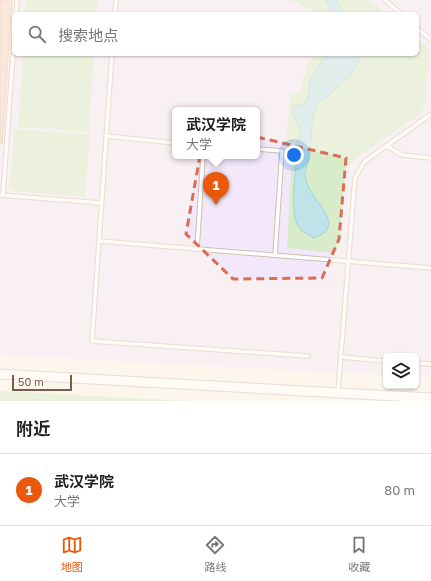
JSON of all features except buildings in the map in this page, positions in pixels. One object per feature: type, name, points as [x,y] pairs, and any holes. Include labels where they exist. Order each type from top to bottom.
[{"type":"street","points":[[0,374],[431,398]]},
{"type":"lane","points":[[16,12],[17,0]]},
{"type":"lane","points":[[115,12],[116,0]]},
{"type":"lane","points":[[385,0],[399,12]]},
{"type":"lane","points":[[419,30],[431,40]]},
{"type":"lane","points":[[13,56],[1,195],[101,203]]},
{"type":"lane","points":[[112,56],[92,341],[308,356]]},
{"type":"lane","points":[[338,392],[342,358],[355,178],[364,162],[431,114]]},
{"type":"lane","points":[[106,136],[172,143]]},
{"type":"lane","points":[[387,146],[402,155],[431,158]]},
{"type":"lane","points":[[260,149],[282,151],[275,256]]},
{"type":"lane","points":[[197,249],[203,159]]},
{"type":"lane","points":[[100,241],[431,268]]},
{"type":"lane","points":[[342,358],[383,361]]},
{"type":"lane","points":[[419,363],[431,364]]},
{"type":"highlighted area","points":[[257,137],[346,158],[339,239],[322,278],[233,279],[186,234],[201,150]]},
{"type":"shaded area","points":[[0,0],[431,0],[431,377],[419,376],[419,353],[383,353],[383,375],[0,355]]},
{"type":"green space","points":[[26,0],[98,0],[97,12],[25,12]]},
{"type":"green space","points":[[287,0],[369,0],[384,12],[314,12],[297,2]]},
{"type":"green space","points":[[419,40],[427,46],[430,51],[425,105],[421,113],[355,159],[349,166],[346,174],[339,249],[334,253],[287,248],[292,159],[286,144],[290,94],[301,92],[303,76],[306,76],[307,64],[315,56],[419,56]]},
{"type":"green space","points":[[23,56],[94,56],[89,132],[18,127]]},
{"type":"green space","points":[[14,129],[90,134],[85,197],[15,191],[10,189]]},
{"type":"green space","points":[[0,391],[189,401],[0,401]]},
{"type":"water","points":[[326,0],[337,0],[344,12],[331,12]]},
{"type":"water","points":[[325,56],[360,56],[355,68],[348,78],[318,103],[314,113],[310,157],[305,174],[307,183],[312,193],[328,218],[329,226],[325,232],[314,238],[301,230],[296,222],[294,211],[294,181],[300,127],[296,122],[292,109],[293,106],[304,104],[308,98],[309,83]]},
{"type":"place","name":"武汉学院","points":[[216,205]]}]
